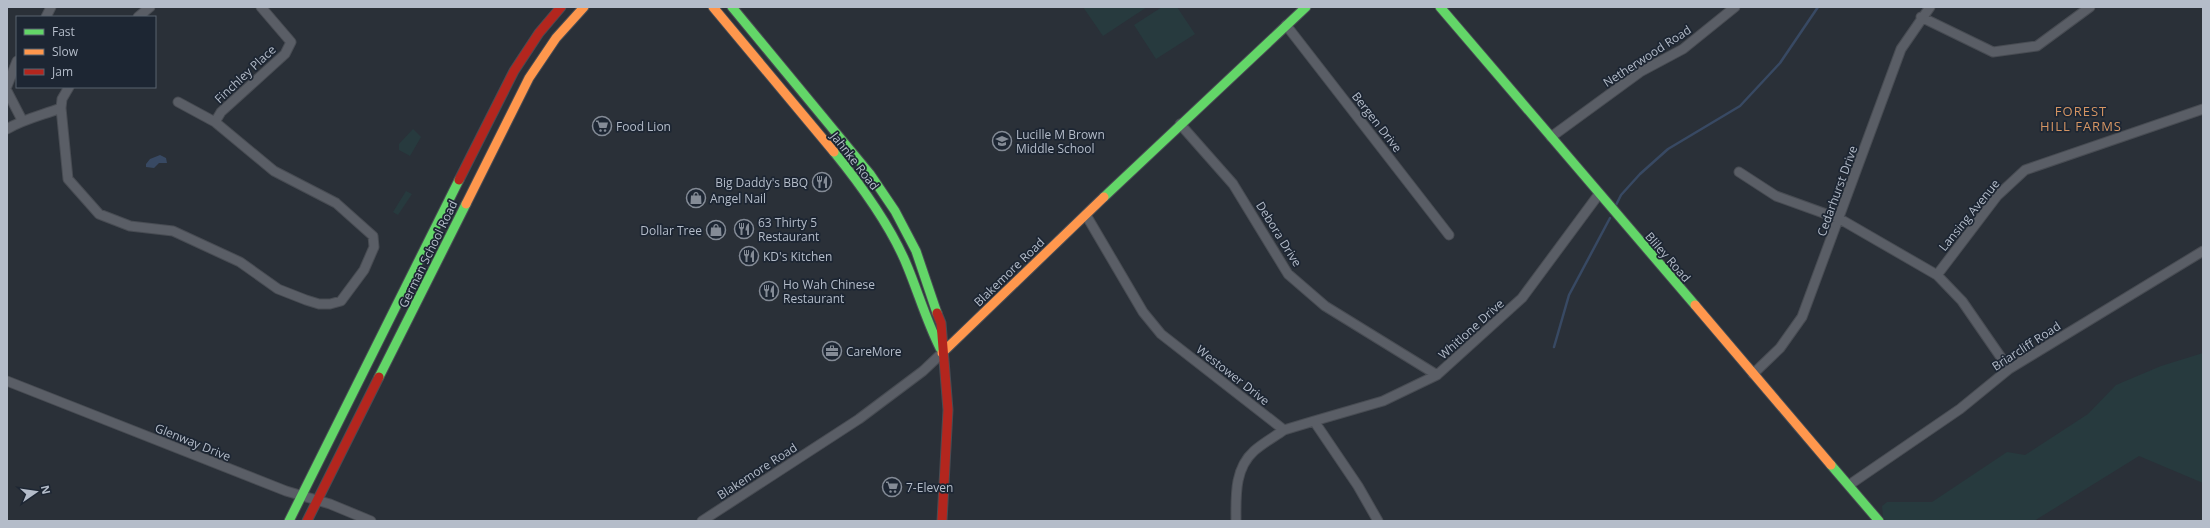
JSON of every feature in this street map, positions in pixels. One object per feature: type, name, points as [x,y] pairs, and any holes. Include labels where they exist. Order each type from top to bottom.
[{"type":"street","points":[[139,16],[150,7]]},
{"type":"street","name":"Finchley Place","points":[[216,122],[221,112],[285,54],[291,42],[261,7]]},
{"type":"street","name":"German School Road","points":[[289,521],[514,71],[538,33],[561,7]]},
{"type":"street","name":"German School Road","points":[[307,521],[530,78],[556,38],[584,7]]},
{"type":"street","name":"Jahnke Road","points":[[713,7],[841,161],[876,209],[908,267],[929,326],[942,353]]},
{"type":"street","name":"Jahnke Road","points":[[732,7],[851,149],[895,211],[916,251],[941,323],[942,353],[948,410],[942,521]]},
{"type":"street","name":"Blakemore Road","points":[[702,521],[859,419],[917,376],[1180,124],[1306,7]]},
{"type":"street","name":"Bliley Road","points":[[1440,7],[1879,521]]},
{"type":"street","name":"Netherwood Road","points":[[1551,137],[1640,72],[1683,50],[1735,7]]},
{"type":"street","name":"Cedarhurst Drive","points":[[1753,374],[1780,348],[1802,317],[1840,219],[1901,49],[1921,17],[1930,7]]},
{"type":"street","points":[[1921,17],[1993,52],[2037,46],[2090,7]]},
{"type":"street","name":"Bergen Drive","points":[[1286,25],[1449,235]]},
{"type":"street","points":[[7,86],[16,64]]},
{"type":"street","points":[[7,129],[22,120],[30,120],[61,108],[62,99],[68,88]]},
{"type":"street","points":[[7,91],[22,120]]},
{"type":"street","name":"Finchley Place","points":[[61,108],[68,179],[100,214],[130,226],[173,231],[240,262],[278,289],[319,304],[330,304],[341,301],[364,270],[374,247],[373,236],[336,203],[274,171],[216,122],[178,102]]},
{"type":"street","name":"Lansing Avenue","points":[[1937,274],[1998,196],[2025,170],[2203,109]]},
{"type":"street","name":"Debora Drive","points":[[1180,124],[1233,184],[1288,274],[1325,306],[1437,375]]},
{"type":"street","points":[[1739,172],[1776,196],[1840,219],[1937,274],[1962,301],[2009,368]]},
{"type":"street","name":"Whitlone Drive","points":[[1314,422],[1383,401],[1437,375],[1522,298],[1599,194]]},
{"type":"street","name":"Westower Drive","points":[[1086,215],[1152,324],[1169,342],[1284,430]]},
{"type":"street","name":"Briarcliff Road","points":[[1849,485],[1960,409],[2009,368],[2203,251]]},
{"type":"street","name":"Glenway Drive","points":[[7,381],[302,497],[318,501],[371,521]]},
{"type":"street","points":[[1236,521],[1236,485],[1242,469],[1253,452],[1284,430],[1314,422],[1358,486],[1378,521]]},
{"type":"green space","points":[[1083,7],[1147,7],[1103,36]]},
{"type":"green space","points":[[1162,7],[1177,7],[1195,34],[1156,59],[1134,25]]},
{"type":"green space","points":[[413,129],[421,137],[410,156],[399,150],[399,144]]},
{"type":"green space","points":[[406,191],[412,194],[398,215],[393,212]]},
{"type":"green space","points":[[2203,353],[2203,483],[2139,456],[2034,521],[1886,521],[1883,518],[1882,506],[1887,502],[1932,502],[2007,452],[2025,455],[2088,414],[2116,385],[2161,366]]},
{"type":"water","points":[[160,155],[166,158],[167,163],[159,163],[154,168],[146,167],[146,164],[150,159]]},
{"type":"waterway","points":[[1616,205],[1621,195],[1640,174],[1668,149],[1740,106],[1780,63],[1818,7]]},
{"type":"waterway","points":[[1554,347],[1569,295],[1610,218]]},
{"type":"traffic: fast","points":[[732,7],[870,174],[895,211],[916,251],[937,313]]},
{"type":"traffic: fast","points":[[1104,197],[1306,7]]},
{"type":"traffic: fast","points":[[1440,7],[1695,305]]},
{"type":"traffic: fast","points":[[834,152],[865,193],[894,238],[902,253],[940,348]]},
{"type":"traffic: fast","points":[[289,521],[459,180]]},
{"type":"traffic: fast","points":[[379,377],[466,204]]},
{"type":"traffic: fast","points":[[1831,465],[1879,521]]},
{"type":"traffic: slow","points":[[466,204],[529,78],[556,38],[584,7]]},
{"type":"traffic: slow","points":[[713,7],[834,152]]},
{"type":"traffic: slow","points":[[942,353],[1104,197]]},
{"type":"traffic: slow","points":[[1695,305],[1831,465]]},
{"type":"traffic: jam","points":[[459,180],[514,71],[539,33],[561,7]]},
{"type":"traffic: jam","points":[[937,313],[941,323],[948,410],[942,521]]},
{"type":"traffic: jam","points":[[307,521],[379,377]]},
{"type":"place","name":"Food Lion","points":[[602,126]]},
{"type":"place","name":"Lucille M Brown Middle School","points":[[1002,141]]},
{"type":"place","name":"Big Daddy's BBQ","points":[[822,182]]},
{"type":"place","name":"Angel Nail","points":[[696,198]]},
{"type":"place","name":"63 Thirty 5 Restaurant","points":[[744,229]]},
{"type":"place","name":"Dollar Tree","points":[[716,230]]},
{"type":"place","name":"KD's Kitchen","points":[[749,256]]},
{"type":"place","name":"Ho Wah Chinese Restaurant","points":[[769,291]]},
{"type":"place","name":"CareMore","points":[[832,351]]},
{"type":"place","name":"7-Eleven","points":[[892,487]]},
{"type":"district","name":"FOREST HILL FARMS","points":[[2081,118]]}]
